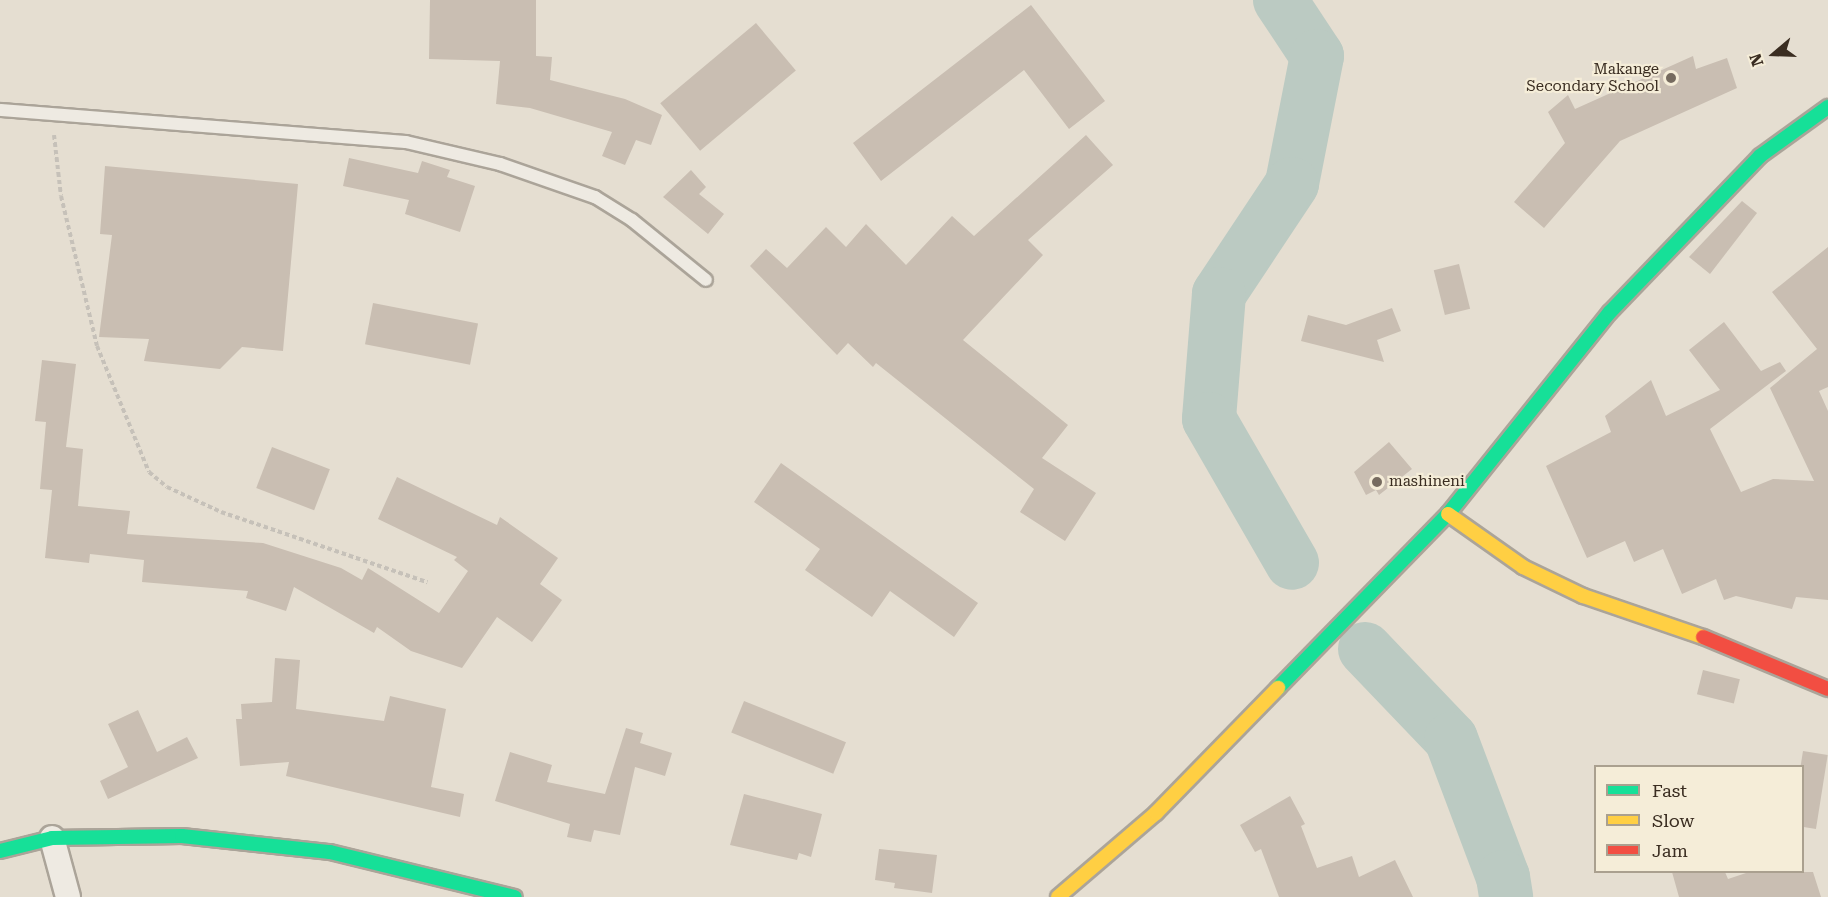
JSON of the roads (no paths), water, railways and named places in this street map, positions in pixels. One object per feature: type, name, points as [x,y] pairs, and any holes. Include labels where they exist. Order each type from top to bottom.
[{"type":"street","points":[[1058,897],[1155,813],[1448,514],[1610,312],[1760,156],[1828,107]]},
{"type":"street","points":[[1448,514],[1523,567],[1583,596],[1696,634],[1828,689]]},
{"type":"street","points":[[0,851],[52,838],[182,836],[330,852],[515,897]]},
{"type":"street","points":[[52,838],[68,897]]},
{"type":"lane","points":[[0,110],[52,116],[406,142],[500,164],[595,197],[632,220],[706,280]]},
{"type":"waterway","points":[[1280,0],[1317,56],[1292,184],[1219,294],[1209,419],[1292,563]]},
{"type":"waterway","points":[[1365,649],[1451,739],[1503,877],[1506,897]]},
{"type":"place","name":"Makange Secondary School","points":[[1671,78]]},
{"type":"place","name":"mashineni","points":[[1377,482]]}]
